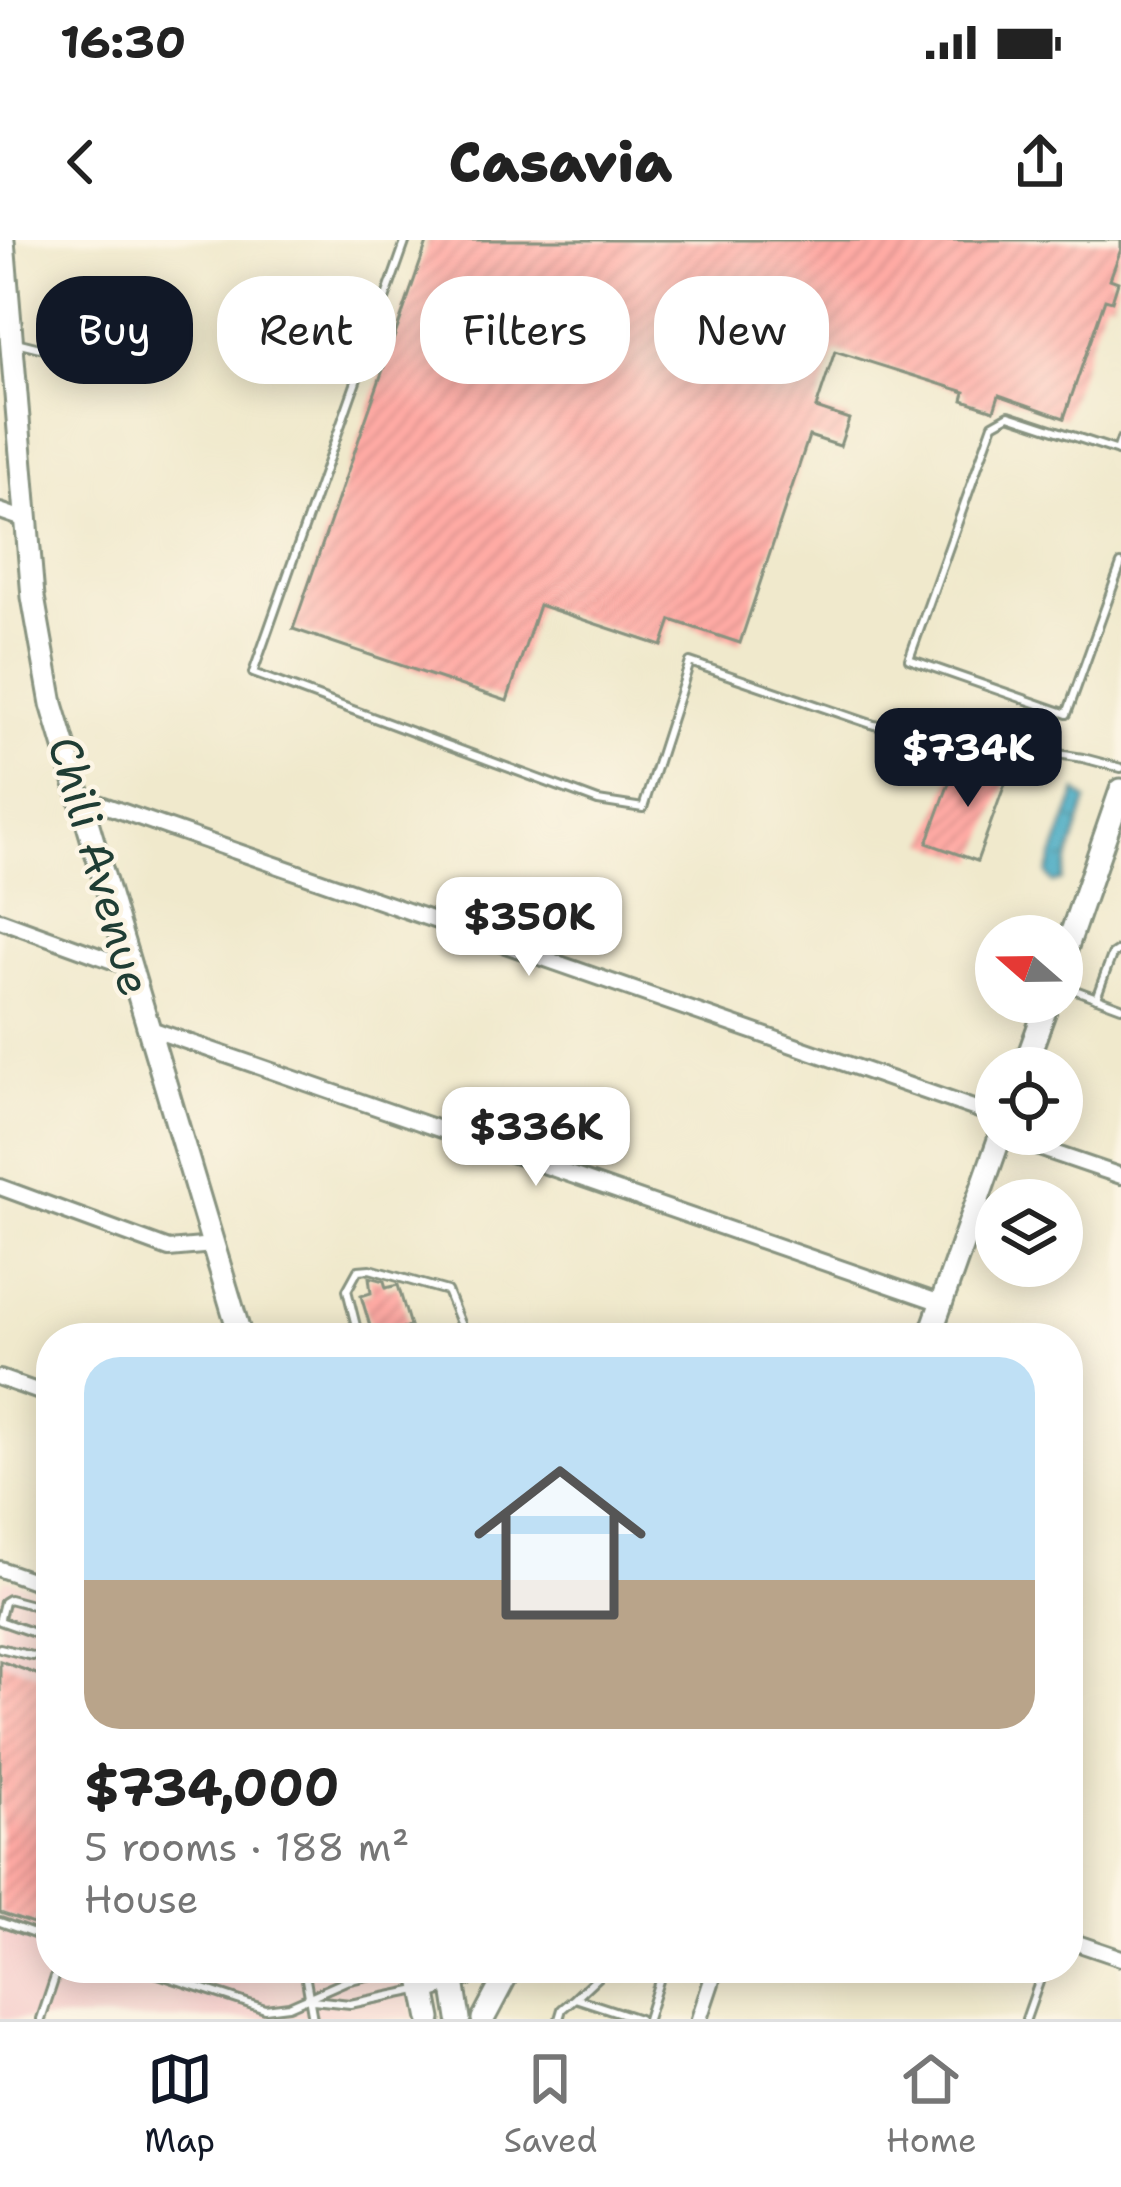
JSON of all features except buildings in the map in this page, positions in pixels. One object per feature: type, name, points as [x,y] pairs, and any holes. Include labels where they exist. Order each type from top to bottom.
[{"type":"main road","name":"Chili Avenue","points":[[3,245],[40,646],[78,796],[236,1323]]},
{"type":"main road","points":[[1078,915],[1121,790]]},
{"type":"main road","points":[[934,1323],[994,1155]]},
{"type":"main road","points":[[423,1983],[430,2019]]},
{"type":"main road","points":[[453,1983],[459,2019]]},
{"type":"main road","points":[[483,2019],[502,1983]]},
{"type":"street","points":[[0,511],[26,520]]},
{"type":"street","points":[[78,796],[975,1109]]},
{"type":"street","points":[[0,920],[129,968]]},
{"type":"street","points":[[148,1028],[941,1303]]},
{"type":"street","points":[[1062,1155],[1121,1175]]},
{"type":"street","points":[[0,1187],[169,1249],[213,1245]]},
{"type":"street","points":[[0,1378],[36,1391]]},
{"type":"street","points":[[0,1569],[36,1582]]},
{"type":"street","points":[[1083,1945],[1121,1958]]},
{"type":"street","points":[[699,2019],[711,1983]]},
{"type":"lane","points":[[406,240],[254,673],[598,801],[643,808],[691,662],[874,725],[1121,768]]},
{"type":"lane","points":[[10,341],[36,347]]},
{"type":"lane","points":[[1121,439],[1119,452],[1009,415],[993,424],[909,659],[1067,714],[1121,564]]},
{"type":"lane","points":[[1096,998],[1112,955],[1121,949]]},
{"type":"lane","points":[[1083,993],[1121,1006]]},
{"type":"lane","points":[[355,1323],[347,1290],[358,1270],[370,1269],[446,1292],[459,1323]]},
{"type":"lane","points":[[36,1606],[9,1599],[0,1619],[36,1633]]},
{"type":"lane","points":[[0,1648],[32,1656]]},
{"type":"lane","points":[[0,1922],[36,1934]]},
{"type":"lane","points":[[41,2019],[53,1983]]},
{"type":"lane","points":[[185,1983],[256,2008],[274,2009],[310,2000],[344,1983]]},
{"type":"lane","points":[[307,1983],[313,2019]]},
{"type":"lane","points":[[310,2000],[350,2004],[410,1983]]},
{"type":"lane","points":[[559,2019],[562,2009],[591,1983]]},
{"type":"lane","points":[[575,1998],[643,2019],[657,1983]]},
{"type":"lane","points":[[1026,2019],[1039,1983]]},
{"type":"shaded area","points":[[5,1578],[36,1589],[36,1983],[408,1983],[415,2019],[0,2019],[0,1590]]},
{"type":"water","points":[[1077,791],[1087,801],[1062,880],[1053,883],[1047,874]]}]
